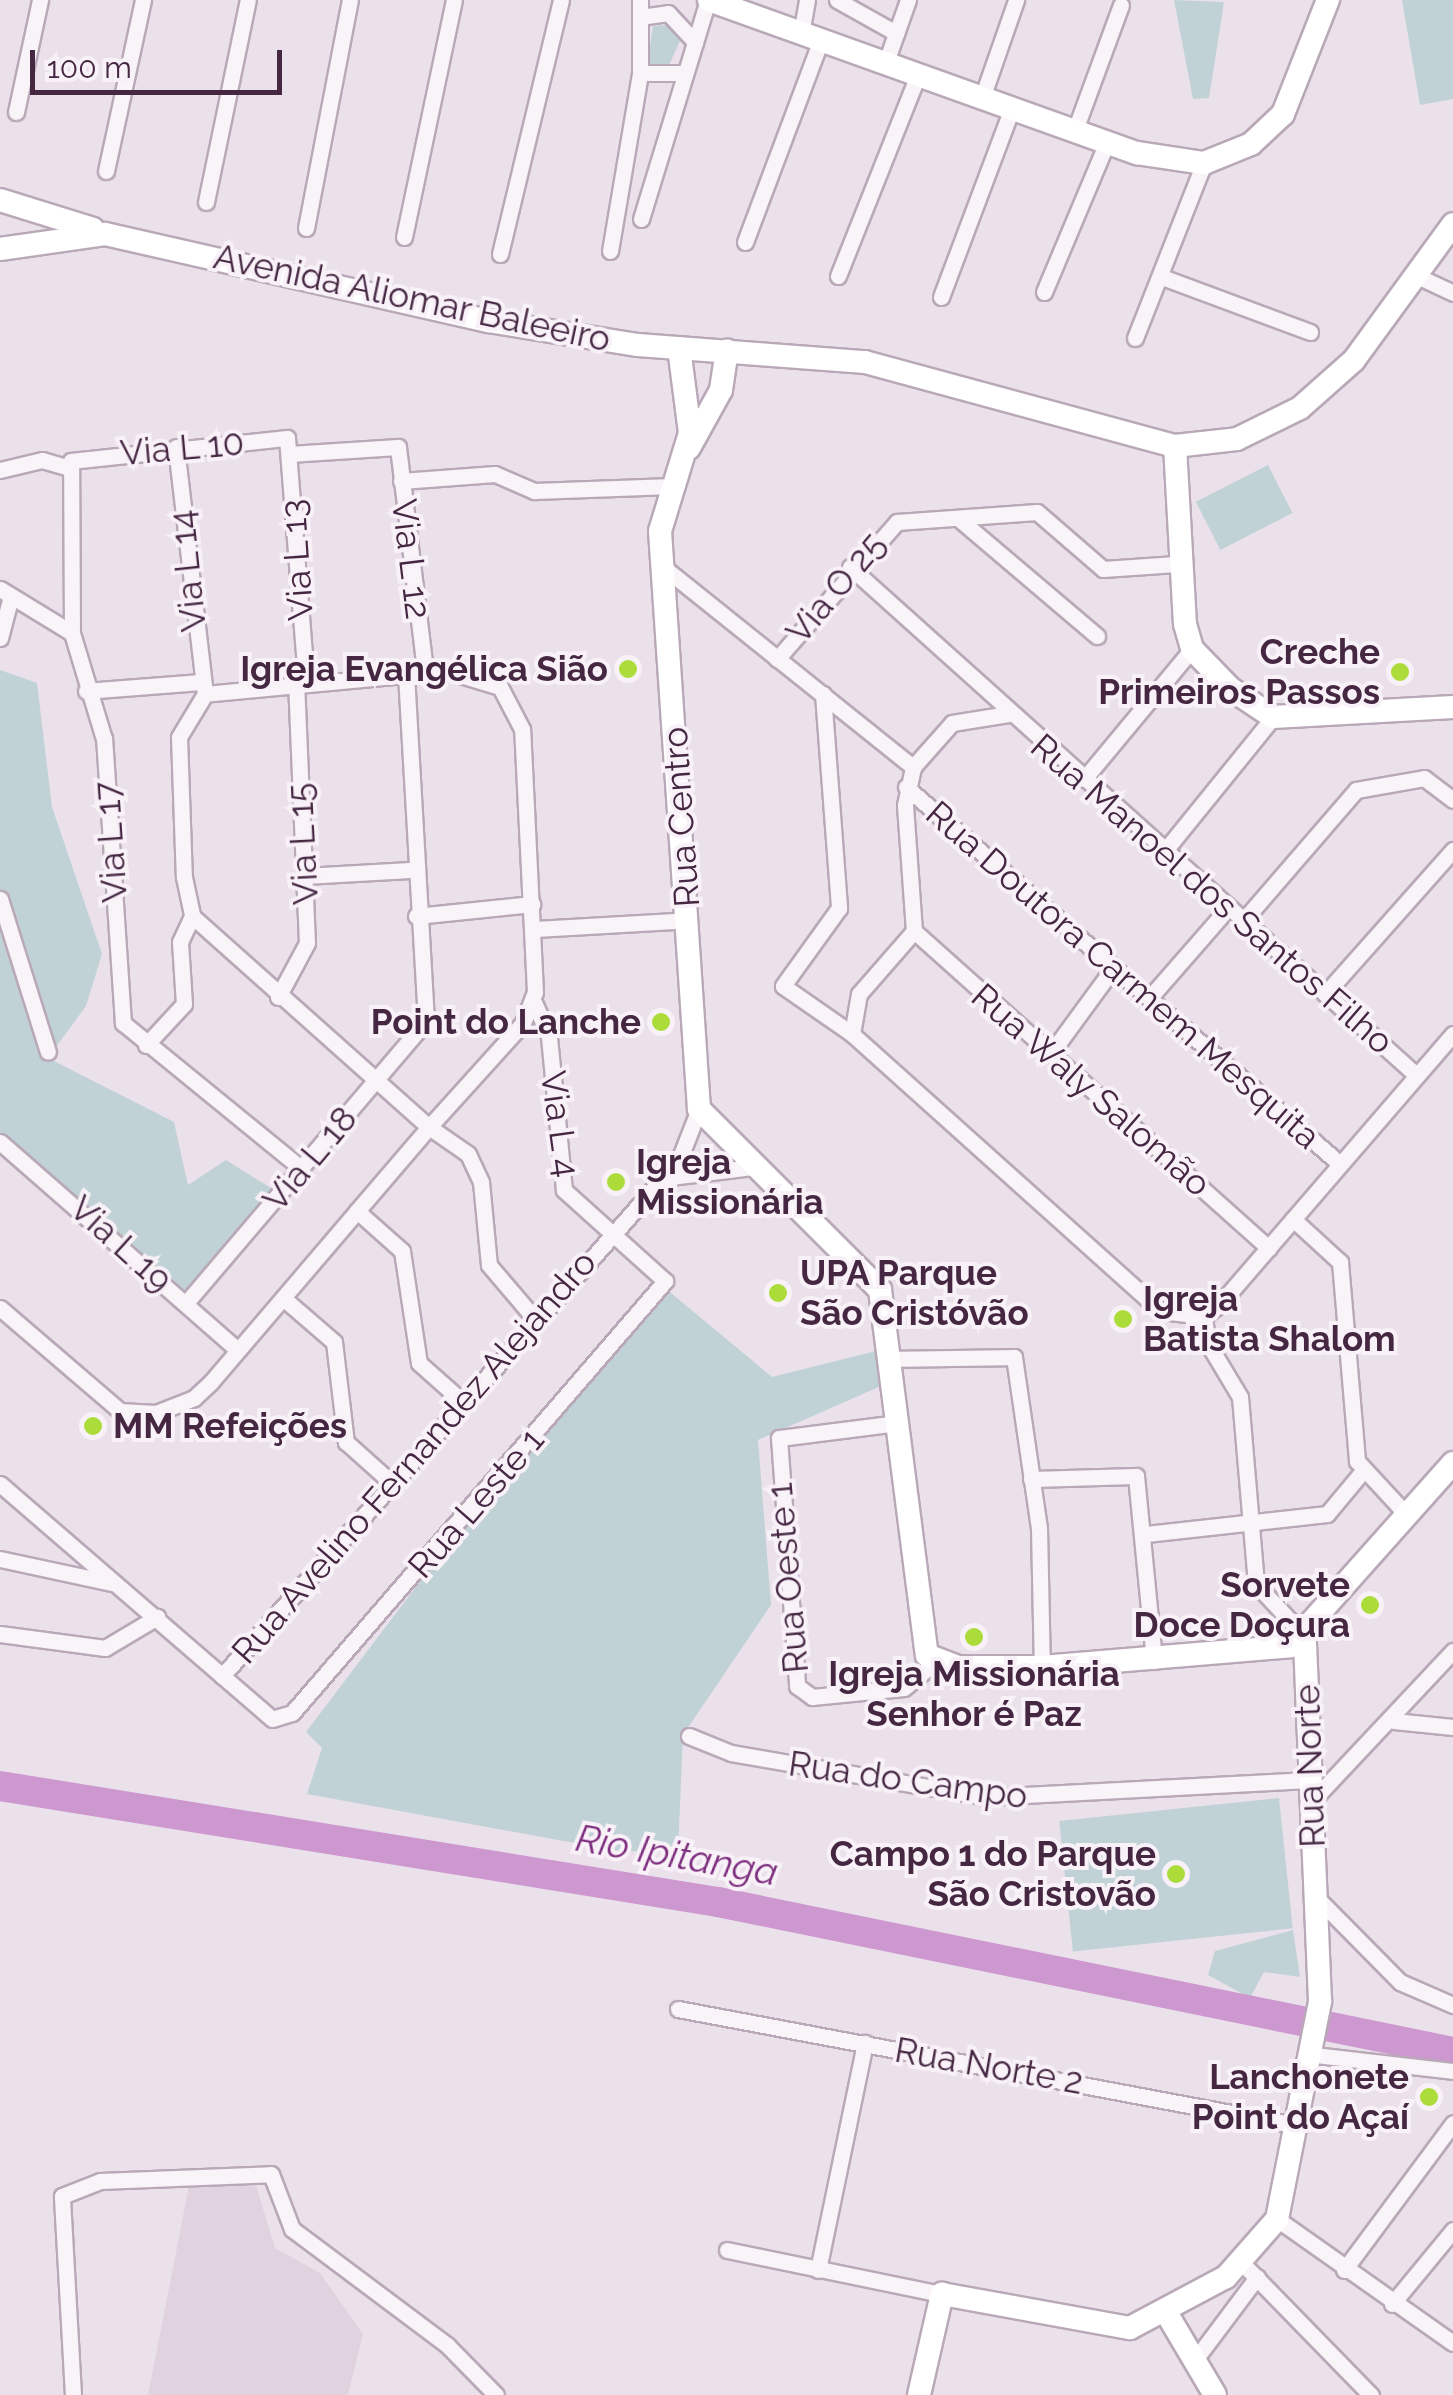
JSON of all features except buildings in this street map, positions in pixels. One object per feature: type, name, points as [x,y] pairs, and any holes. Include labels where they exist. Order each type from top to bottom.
[{"type":"street","points":[[16,112],[40,0]]},
{"type":"street","points":[[106,171],[143,0]]},
{"type":"street","points":[[206,202],[248,0]]},
{"type":"street","points":[[306,228],[350,0]]},
{"type":"street","points":[[404,237],[454,0]]},
{"type":"street","points":[[500,254],[561,0]]},
{"type":"street","points":[[610,251],[640,74],[640,0]]},
{"type":"street","points":[[641,218],[709,0],[1107,142],[1204,163],[1252,144],[1283,114],[1328,0]]},
{"type":"street","points":[[745,242],[811,38],[806,0]]},
{"type":"street","points":[[837,0],[896,33]]},
{"type":"street","points":[[886,62],[908,0]]},
{"type":"street","points":[[983,95],[1016,0]]},
{"type":"street","points":[[1075,130],[1121,4]]},
{"type":"street","points":[[640,18],[668,12],[696,42]]},
{"type":"street","points":[[640,74],[684,73]]},
{"type":"street","points":[[838,276],[918,74]]},
{"type":"street","points":[[941,297],[1012,108]]},
{"type":"street","points":[[1044,292],[1107,142]]},
{"type":"street","points":[[1135,338],[1204,163]]},
{"type":"street","points":[[0,200],[18,214],[8,247]]},
{"type":"street","name":"Avenida Aliomar Baleeiro","points":[[0,200],[105,234],[488,321],[679,348],[865,362],[1175,446],[1237,438],[1300,408],[1354,360],[1453,224]]},
{"type":"street","name":"Avenida Aliomar Baleeiro","points":[[8,247],[105,234]]},
{"type":"street","points":[[1417,276],[1453,293]]},
{"type":"street","points":[[1162,277],[1310,332]]},
{"type":"street","name":"Rua Centro","points":[[679,348],[700,416]]},
{"type":"street","name":"Rua Centro","points":[[699,1110],[662,566],[662,513],[728,350]]},
{"type":"street","name":"Via L 13","points":[[288,446],[301,682]]},
{"type":"street","name":"Via L 10","points":[[0,470],[42,460],[72,462],[176,448],[398,446]]},
{"type":"street","name":"Via L 12","points":[[398,446],[425,672]]},
{"type":"street","points":[[1175,446],[1176,564],[1192,649],[1272,717],[1453,707]]},
{"type":"street","name":"Via L 14","points":[[176,448],[202,688]]},
{"type":"street","name":"Via L 17","points":[[72,462],[72,633],[86,691],[104,739],[120,1011],[146,1046],[302,1169]]},
{"type":"street","points":[[401,482],[495,474],[534,491],[672,486]]},
{"type":"street","name":"Via O 25","points":[[778,658],[888,525],[1038,512],[1102,569],[1176,564]]},
{"type":"street","points":[[959,519],[1097,636]]},
{"type":"street","name":"Rua Doutora Carmem Mesquita","points":[[662,566],[913,766]]},
{"type":"street","name":"Rua Manoel dos Santos Filho","points":[[850,567],[1008,714],[1167,848],[1242,921],[1415,1074],[1270,1248],[1204,1316]]},
{"type":"street","points":[[0,638],[6,593],[72,633]]},
{"type":"street","points":[[1084,778],[1192,649]]},
{"type":"street","name":"Via L 4","points":[[202,688],[406,673],[475,672],[515,710],[534,929],[534,1004],[549,1036],[560,1181],[610,1232]]},
{"type":"street","points":[[406,673],[410,870],[416,916],[532,904]]},
{"type":"street","name":"Via L 15","points":[[278,997],[306,952],[301,682]]},
{"type":"street","points":[[86,691],[202,688],[179,736],[192,916],[180,942],[184,1004],[146,1046]]},
{"type":"street","points":[[823,694],[839,908],[783,986],[852,1034],[1161,1311],[1204,1316],[1207,1342],[1240,1397],[1256,1584],[1305,1636]]},
{"type":"street","name":"Rua Manoel dos Santos Filho","points":[[914,931],[906,787],[913,766],[952,722],[1008,714]]},
{"type":"street","points":[[1167,848],[1272,717]]},
{"type":"street","points":[[1242,921],[1356,790],[1424,778],[1453,800]]},
{"type":"street","name":"Rua Doutora Carmem Mesquita","points":[[906,787],[1114,967],[1152,994],[1340,1164]]},
{"type":"street","points":[[1326,994],[1453,850]]},
{"type":"street","points":[[304,876],[410,870]]},
{"type":"street","points":[[0,899],[48,1052]]},
{"type":"street","points":[[1152,994],[1228,908]]},
{"type":"street","points":[[192,916],[278,997],[475,1163],[488,1265],[535,1319]]},
{"type":"street","name":"Via L 18","points":[[186,1303],[416,1039],[426,1013],[416,916]]},
{"type":"street","points":[[534,929],[689,920]]},
{"type":"street","points":[[852,1034],[859,994],[914,931]]},
{"type":"street","name":"Rua Waly Salomão","points":[[914,931],[1270,1248]]},
{"type":"street","points":[[1051,1053],[1114,967]]},
{"type":"street","points":[[0,1308],[120,1411],[182,1404],[238,1350],[534,1004]]},
{"type":"street","points":[[1415,1074],[1450,1044]]},
{"type":"street","points":[[663,1178],[699,1110],[753,1167],[875,1279],[892,1359],[924,1647],[935,1662],[1042,1667],[1281,1649],[1305,1636],[1453,1462]]},
{"type":"street","name":"Via L 19","points":[[0,1142],[238,1350]]},
{"type":"street","points":[[663,1178],[753,1167]]},
{"type":"street","name":"Rua Avelino Fernandez Alejandro","points":[[0,1484],[222,1676],[394,1484],[610,1232],[663,1178]]},
{"type":"street","points":[[357,1211],[402,1251],[419,1363],[463,1402]]},
{"type":"street","points":[[1293,1219],[1344,1272],[1362,1472],[1408,1516]]},
{"type":"street","name":"Rua Leste 1","points":[[222,1676],[272,1719],[292,1713],[564,1402],[665,1281],[610,1232]]},
{"type":"street","points":[[283,1298],[334,1342],[346,1442],[394,1484]]},
{"type":"street","points":[[892,1359],[1010,1354],[1016,1363],[1032,1478],[1042,1667]]},
{"type":"street","name":"Rua Oeste 1","points":[[898,1423],[777,1442],[797,1686],[812,1697],[904,1688],[935,1662]]},
{"type":"street","points":[[1146,1534],[1327,1514],[1362,1472]]},
{"type":"street","points":[[1032,1478],[1126,1474],[1141,1486],[1154,1661]]},
{"type":"street","points":[[0,1559],[116,1584]]},
{"type":"street","points":[[0,1634],[105,1648],[157,1617]]},
{"type":"street","name":"Rua Norte","points":[[1277,2219],[1316,2047],[1320,2000],[1305,1636]]},
{"type":"street","points":[[1311,1790],[1394,1721],[1453,1652]]},
{"type":"street","points":[[1394,1721],[1453,1727]]},
{"type":"street","name":"Rua do Campo","points":[[689,1736],[731,1753],[985,1797],[1311,1790]]},
{"type":"street","points":[[1314,1895],[1400,1982],[1453,2005]]},
{"type":"street","name":"Rua Norte 2","points":[[678,2009],[1300,2126]]},
{"type":"street","points":[[818,2270],[865,2044]]},
{"type":"street","points":[[1316,2047],[1453,2071]]},
{"type":"street","points":[[1344,2270],[1453,2123]]},
{"type":"street","points":[[73,2395],[56,2217],[69,2189],[100,2181],[271,2174],[292,2228],[446,2345],[496,2395]]},
{"type":"street","points":[[1194,2360],[1277,2219],[1392,2304],[1453,2343]]},
{"type":"street","points":[[1392,2304],[1453,2230]]},
{"type":"street","points":[[727,2250],[1116,2328],[1166,2314],[1250,2270]]},
{"type":"street","points":[[1250,2270],[1371,2395]]},
{"type":"street","points":[[919,2395],[942,2294]]},
{"type":"street","points":[[1166,2314],[1215,2395]]},
{"type":"shaded area","points":[[1174,0],[1224,2],[1209,98],[1193,99]]},
{"type":"shaded area","points":[[1402,0],[1453,0],[1453,99],[1420,105]]},
{"type":"shaded area","points":[[675,24],[682,36],[667,70],[647,67],[653,26]]},
{"type":"shaded area","points":[[1268,465],[1293,513],[1220,550],[1196,502]]},
{"type":"shaded area","points":[[0,670],[37,683],[52,807],[102,954],[86,1006],[48,1058],[174,1122],[188,1185],[226,1160],[279,1193],[181,1304],[0,1132]]},
{"type":"shaded area","points":[[659,1283],[772,1377],[884,1349],[888,1383],[758,1440],[771,1605],[683,1735],[678,1852],[618,1851],[307,1794],[322,1748],[306,1732],[531,1435]]},
{"type":"shaded area","name":"Campo 1 do Parque São Cristovão","points":[[1279,1798],[1293,1928],[1073,1951],[1059,1821]]},
{"type":"shaded area","points":[[1293,1930],[1300,1977],[1264,1972],[1250,1998],[1208,1975],[1215,1951]]},
{"type":"shaded area","points":[[190,2181],[255,2182],[275,2248],[320,2273],[363,2334],[348,2395],[148,2395]]},
{"type":"waterway","name":"Rio Ipitanga","points":[[0,1786],[718,1902],[1453,2052]]},
{"type":"place","name":"Igreja Evangélica Sião","points":[[628,669]]},
{"type":"place","name":"Creche Primeiros Passos","points":[[1400,672]]},
{"type":"place","name":"Point do Lanche","points":[[661,1022]]},
{"type":"place","name":"Igreja Missionária","points":[[616,1182]]},
{"type":"place","name":"UPA Parque São Cristóvão","points":[[778,1293]]},
{"type":"place","name":"Igreja Batista Shalom","points":[[1123,1319]]},
{"type":"place","name":"MM Refeições","points":[[93,1426]]},
{"type":"place","name":"Sorvete Doce Doçura","points":[[1370,1605]]},
{"type":"place","name":"Igreja Missionária Senhor é Paz","points":[[974,1637]]},
{"type":"place","name":"Campo 1 do Parque São Cristovão","points":[[1176,1874]]},
{"type":"place","name":"Lanchonete Point do Açaí","points":[[1429,2097]]}]
